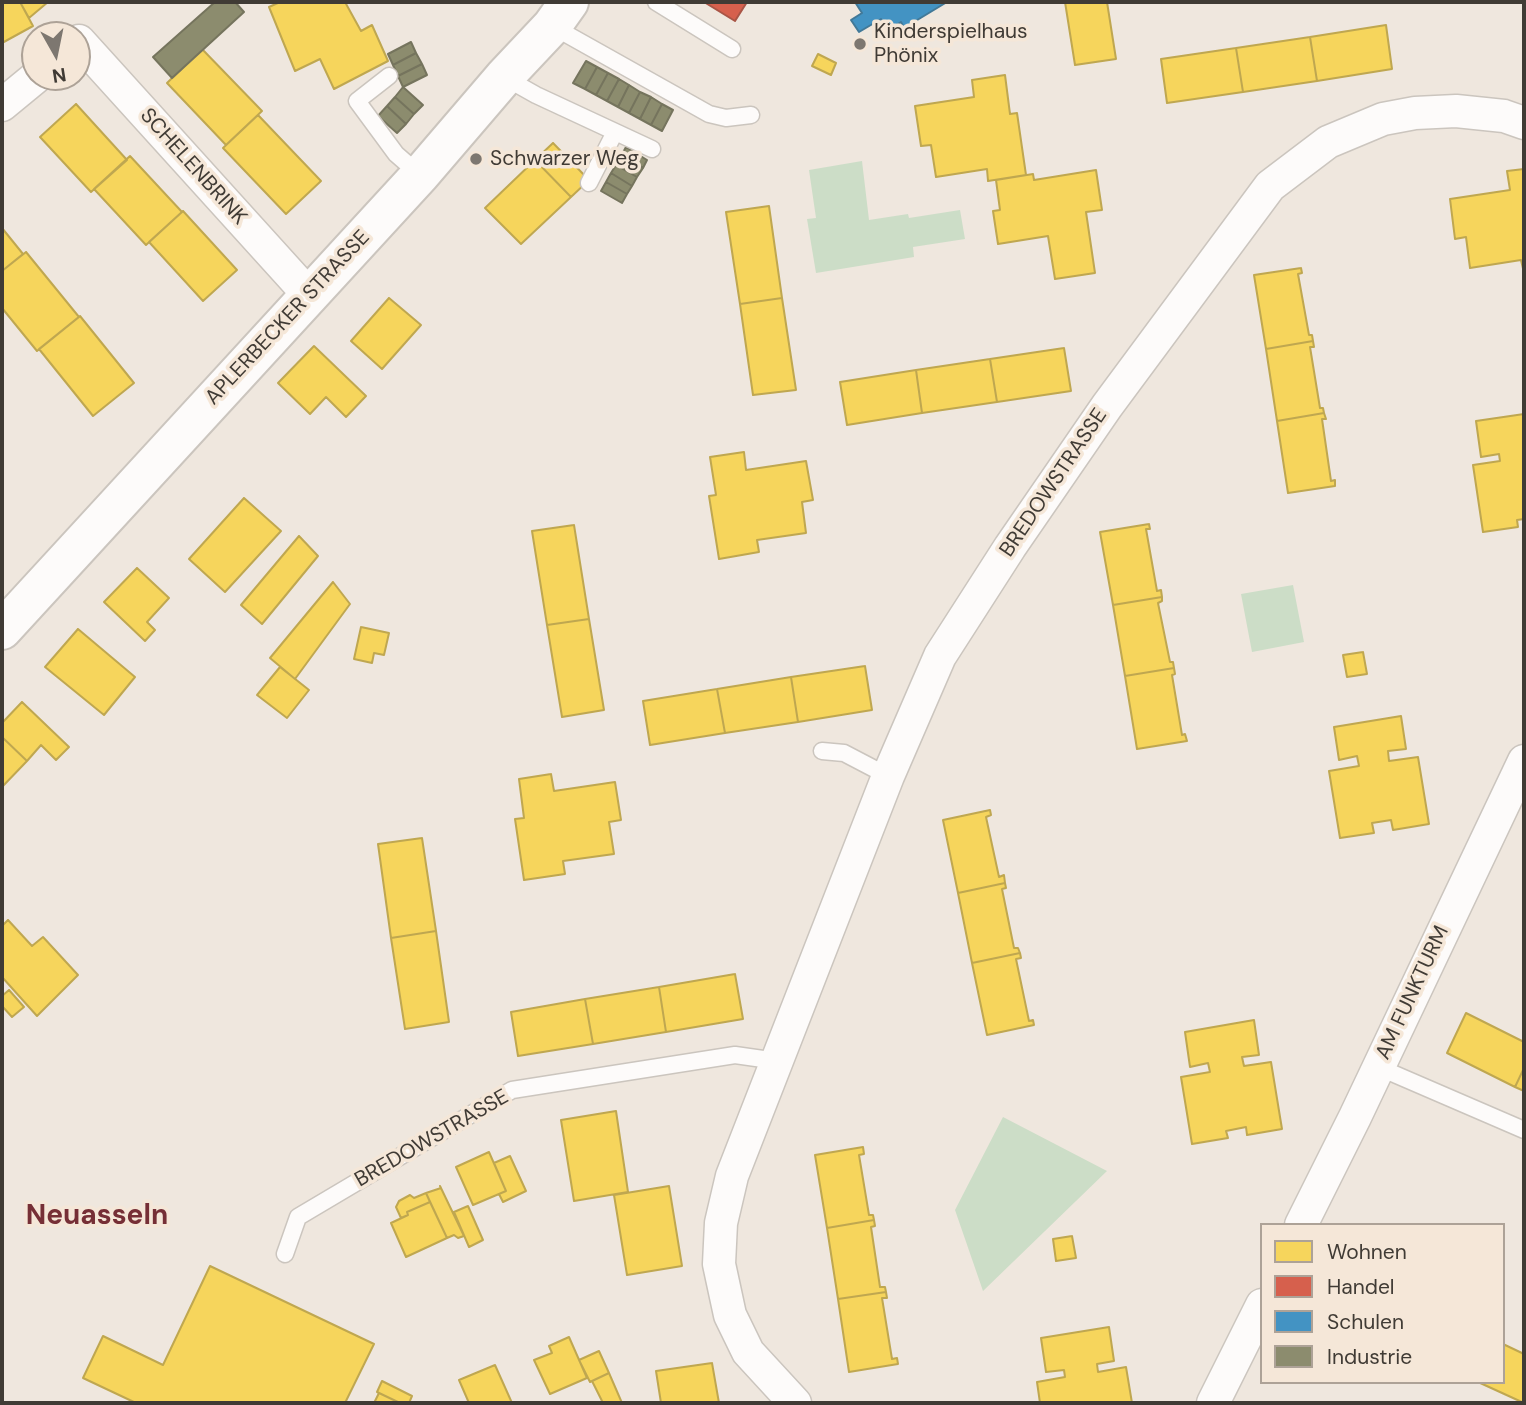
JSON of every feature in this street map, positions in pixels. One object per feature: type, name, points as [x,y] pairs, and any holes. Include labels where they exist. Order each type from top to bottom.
[{"type":"main road","name":"APLERBECKER STRASSE","points":[[2,630],[420,175],[561,14]]},
{"type":"street","name":"SCHELENBRINK","points":[[91,54],[309,295]]},
{"type":"street","points":[[2,105],[21,89]]},
{"type":"street","name":"BREDOWSTRASSE","points":[[795,1403],[748,1352],[730,1315],[719,1264],[721,1223],[732,1176],[888,776],[940,656],[1010,547],[1107,406],[1270,186],[1328,142],[1383,119],[1415,113],[1456,111],[1504,116],[1524,123]]},
{"type":"street","name":"AM FUNKTURM","points":[[1302,1223],[1524,761]]},
{"type":"street","points":[[1213,1403],[1260,1309]]},
{"type":"lane","points":[[656,2],[732,49]]},
{"type":"lane","points":[[561,14],[709,114],[726,118],[751,115]]},
{"type":"lane","points":[[389,76],[357,101],[396,153],[420,175]]},
{"type":"lane","points":[[504,77],[536,95],[652,149]]},
{"type":"lane","points":[[589,183],[615,132]]},
{"type":"lane","points":[[822,751],[844,753],[888,776]]},
{"type":"lane","name":"BREDOWSTRASSE","points":[[285,1254],[298,1217],[512,1090],[736,1055],[777,1060]]},
{"type":"lane","points":[[1378,1068],[1524,1130]]},
{"type":"green space","points":[[862,161],[869,220],[908,214],[909,218],[960,210],[965,239],[913,247],[914,257],[816,273],[807,219],[816,218],[809,170]]},
{"type":"green space","points":[[1293,585],[1304,642],[1252,652],[1241,594]]},
{"type":"green space","points":[[1003,1117],[1107,1171],[983,1291],[955,1210]]},
{"type":"building: Wohnen","points":[[2,2],[20,2],[30,21],[21,21],[21,33],[2,43]]},
{"type":"building: Wohnen","points":[[20,2],[48,2],[29,18]]},
{"type":"building: Wohnen","points":[[280,2],[345,2],[361,31],[372,25],[388,61],[334,89],[320,59],[295,71],[269,7]]},
{"type":"building: Wohnen","points":[[1065,2],[1107,2],[1116,59],[1075,65]]},
{"type":"building: Wohnen","points":[[1386,25],[1392,69],[1317,81],[1310,37]]},
{"type":"building: Wohnen","points":[[1310,37],[1317,81],[1243,92],[1236,48]]},
{"type":"building: Wohnen","points":[[1236,48],[1243,92],[1167,103],[1161,59]]},
{"type":"building: Wohnen","points":[[202,49],[262,111],[226,145],[167,83]]},
{"type":"building: Wohnen","points":[[818,54],[836,63],[831,75],[812,66]]},
{"type":"building: Wohnen","points":[[1005,75],[1010,114],[1017,113],[1026,175],[988,181],[987,169],[936,177],[931,145],[921,146],[915,106],[974,97],[972,80]]},
{"type":"building: Wohnen","points":[[76,104],[127,160],[91,192],[40,137]]},
{"type":"building: Wohnen","points":[[258,115],[321,181],[286,214],[223,148]]},
{"type":"building: Wohnen","points":[[553,143],[589,180],[571,197],[535,160]]},
{"type":"building: Wohnen","points":[[130,156],[182,212],[146,245],[94,189]]},
{"type":"building: Wohnen","points":[[535,160],[571,197],[521,244],[485,208]]},
{"type":"building: Wohnen","points":[[1524,169],[1524,273],[1521,260],[1470,268],[1466,237],[1455,239],[1450,199],[1510,190],[1507,171]]},
{"type":"building: Wohnen","points":[[1096,170],[1102,210],[1086,212],[1095,273],[1055,279],[1048,236],[998,244],[993,211],[1000,210],[996,180],[1033,174],[1034,180]]},
{"type":"building: Wohnen","points":[[769,206],[782,298],[740,304],[726,212]]},
{"type":"building: Wohnen","points":[[183,211],[237,270],[203,301],[149,242]]},
{"type":"building: Wohnen","points":[[2,228],[23,254],[2,271]]},
{"type":"building: Wohnen","points":[[26,252],[79,317],[37,351],[2,308],[2,271]]},
{"type":"building: Wohnen","points":[[1301,268],[1302,273],[1298,274],[1309,335],[1312,335],[1313,341],[1266,349],[1254,275]]},
{"type":"building: Wohnen","points":[[389,298],[421,325],[382,369],[351,341]]},
{"type":"building: Wohnen","points":[[782,298],[796,390],[753,395],[740,304]]},
{"type":"building: Wohnen","points":[[80,316],[134,383],[93,416],[39,349]]},
{"type":"building: Wohnen","points":[[1313,341],[1314,347],[1310,347],[1320,408],[1323,408],[1324,413],[1277,421],[1266,349]]},
{"type":"building: Wohnen","points":[[314,346],[366,396],[346,417],[326,397],[310,414],[278,383]]},
{"type":"building: Wohnen","points":[[1064,348],[1071,391],[997,402],[990,359]]},
{"type":"building: Wohnen","points":[[990,359],[997,402],[922,413],[916,370]]},
{"type":"building: Wohnen","points":[[916,370],[922,413],[847,425],[840,382]]},
{"type":"building: Wohnen","points":[[1324,413],[1326,419],[1322,419],[1331,481],[1335,480],[1335,486],[1288,493],[1277,421]]},
{"type":"building: Wohnen","points":[[1524,414],[1524,519],[1517,520],[1518,527],[1483,532],[1473,465],[1500,461],[1499,454],[1481,457],[1476,421]]},
{"type":"building: Wohnen","points":[[744,452],[746,470],[806,461],[813,500],[802,502],[806,533],[757,540],[759,552],[719,559],[709,496],[716,495],[710,457]]},
{"type":"building: Wohnen","points":[[244,498],[281,531],[225,592],[189,559]]},
{"type":"building: Wohnen","points":[[1149,524],[1150,529],[1146,529],[1157,591],[1161,590],[1162,597],[1113,605],[1100,532]]},
{"type":"building: Wohnen","points":[[574,525],[589,619],[547,625],[532,531]]},
{"type":"building: Wohnen","points":[[299,536],[318,556],[262,624],[241,605]]},
{"type":"building: Wohnen","points":[[137,568],[169,598],[147,622],[155,630],[145,641],[104,602]]},
{"type":"building: Wohnen","points":[[333,582],[350,604],[295,679],[270,658]]},
{"type":"building: Wohnen","points":[[1162,597],[1162,601],[1158,603],[1170,662],[1173,662],[1174,668],[1125,676],[1113,605]]},
{"type":"building: Wohnen","points":[[589,619],[604,710],[562,717],[547,625]]},
{"type":"building: Wohnen","points":[[361,627],[389,633],[384,655],[374,653],[372,663],[354,659]]},
{"type":"building: Wohnen","points":[[78,629],[135,677],[104,715],[45,667]]},
{"type":"building: Wohnen","points":[[1363,652],[1367,674],[1347,677],[1343,655]]},
{"type":"building: Wohnen","points":[[865,666],[872,710],[798,722],[791,677]]},
{"type":"building: Wohnen","points":[[280,667],[309,690],[287,718],[257,695]]},
{"type":"building: Wohnen","points":[[1174,668],[1175,674],[1172,675],[1182,735],[1185,734],[1187,741],[1137,749],[1125,676]]},
{"type":"building: Wohnen","points":[[791,677],[798,722],[725,733],[717,689]]},
{"type":"building: Wohnen","points":[[717,689],[725,733],[650,745],[643,701]]},
{"type":"building: Wohnen","points":[[22,702],[69,747],[56,760],[41,745],[27,761],[2,737],[2,723]]},
{"type":"building: Wohnen","points":[[1401,716],[1406,749],[1388,751],[1389,761],[1418,757],[1429,824],[1393,830],[1391,820],[1372,823],[1374,833],[1340,838],[1329,771],[1359,766],[1357,756],[1339,760],[1334,727]]},
{"type":"building: Wohnen","points":[[2,737],[27,761],[2,787]]},
{"type":"building: Wohnen","points":[[551,774],[554,791],[615,782],[621,820],[609,822],[614,854],[563,861],[565,874],[524,880],[515,819],[524,818],[519,779]]},
{"type":"building: Wohnen","points":[[990,810],[991,815],[986,817],[999,877],[1004,875],[1005,883],[958,893],[943,820]]},
{"type":"building: Wohnen","points":[[422,838],[436,931],[391,938],[378,844]]},
{"type":"building: Wohnen","points":[[1005,883],[1006,888],[1002,889],[1014,948],[1018,948],[1020,953],[972,963],[958,893]]},
{"type":"building: Wohnen","points":[[8,920],[32,946],[43,937],[78,975],[37,1016],[2,977],[2,926]]},
{"type":"building: Wohnen","points":[[436,931],[449,1022],[405,1029],[391,938]]},
{"type":"building: Wohnen","points":[[1020,953],[1021,958],[1016,959],[1029,1021],[1033,1020],[1034,1025],[987,1035],[972,963]]},
{"type":"building: Wohnen","points":[[735,974],[743,1019],[666,1032],[659,987]]},
{"type":"building: Wohnen","points":[[659,987],[666,1032],[593,1044],[585,999]]},
{"type":"building: Wohnen","points":[[9,990],[24,1007],[12,1017],[2,1006],[2,996]]},
{"type":"building: Wohnen","points":[[585,999],[593,1044],[518,1056],[511,1012]]},
{"type":"building: Wohnen","points":[[1466,1013],[1524,1042],[1524,1068],[1515,1087],[1447,1053]]},
{"type":"building: Wohnen","points":[[1254,1020],[1259,1055],[1242,1057],[1244,1066],[1271,1062],[1282,1129],[1247,1135],[1246,1127],[1226,1131],[1228,1138],[1192,1144],[1181,1077],[1210,1072],[1208,1063],[1190,1067],[1185,1032]]},
{"type":"building: Wohnen","points":[[1524,1068],[1524,1091],[1515,1087]]},
{"type":"building: Wohnen","points":[[616,1111],[628,1192],[574,1201],[561,1120]]},
{"type":"building: Wohnen","points":[[863,1147],[864,1154],[859,1155],[869,1215],[873,1215],[874,1220],[827,1228],[815,1155]]},
{"type":"building: Wohnen","points":[[489,1152],[506,1191],[473,1205],[456,1167]]},
{"type":"building: Wohnen","points":[[510,1156],[526,1191],[503,1202],[499,1194],[506,1191],[494,1163]]},
{"type":"building: Wohnen","points":[[669,1186],[682,1266],[627,1275],[614,1195]]},
{"type":"building: Wohnen","points":[[441,1188],[464,1236],[458,1238],[454,1235],[447,1238],[426,1193]]},
{"type":"building: Wohnen","points":[[426,1193],[430,1202],[407,1212],[408,1215],[401,1218],[396,1207],[399,1201],[410,1195],[414,1198]]},
{"type":"building: Wohnen","points":[[430,1202],[447,1238],[406,1257],[391,1223]]},
{"type":"building: Wohnen","points":[[468,1206],[483,1240],[469,1247],[454,1212]]},
{"type":"building: Wohnen","points":[[874,1220],[875,1226],[871,1227],[880,1287],[885,1287],[886,1292],[838,1299],[827,1228]]},
{"type":"building: Wohnen","points":[[1072,1236],[1076,1258],[1056,1261],[1053,1239]]},
{"type":"building: Wohnen","points":[[210,1266],[374,1344],[345,1403],[136,1403],[83,1378],[103,1336],[163,1365]]},
{"type":"building: Wohnen","points":[[886,1292],[887,1298],[882,1298],[892,1359],[897,1358],[898,1364],[849,1372],[838,1299]]},
{"type":"building: Wohnen","points":[[1109,1327],[1114,1361],[1097,1364],[1098,1372],[1126,1367],[1132,1403],[1040,1403],[1037,1382],[1065,1377],[1064,1370],[1046,1372],[1041,1338]]},
{"type":"building: Wohnen","points":[[569,1337],[587,1378],[550,1394],[534,1360],[552,1353],[549,1346]]},
{"type":"building: Wohnen","points":[[1505,1345],[1524,1354],[1524,1403],[1482,1384],[1505,1384]]},
{"type":"building: Wohnen","points":[[599,1351],[609,1373],[590,1382],[579,1360]]},
{"type":"building: Wohnen","points":[[712,1363],[719,1403],[661,1403],[656,1371]]},
{"type":"building: Wohnen","points":[[495,1365],[512,1403],[469,1403],[459,1380]]},
{"type":"building: Wohnen","points":[[609,1373],[622,1403],[603,1403],[592,1381]]},
{"type":"building: Wohnen","points":[[382,1381],[412,1396],[409,1403],[400,1403],[377,1392]]},
{"type":"building: Wohnen","points":[[379,1393],[400,1403],[374,1403]]},
{"type":"building: Handel","points":[[704,2],[747,2],[735,21]]},
{"type":"building: Schulen","points":[[855,2],[947,2],[904,28],[901,22],[890,29],[881,19],[859,32],[851,20],[862,13]]},
{"type":"building: Industrie","points":[[215,2],[235,2],[244,12],[172,78],[153,57]]},
{"type":"building: Industrie","points":[[411,42],[416,53],[393,65],[388,54]]},
{"type":"building: Industrie","points":[[416,53],[422,64],[398,76],[393,65]]},
{"type":"building: Industrie","points":[[586,61],[597,67],[585,89],[573,83]]},
{"type":"building: Industrie","points":[[422,64],[427,75],[403,87],[398,76]]},
{"type":"building: Industrie","points":[[597,67],[608,73],[596,95],[585,89]]},
{"type":"building: Industrie","points":[[608,73],[619,79],[607,101],[596,95]]},
{"type":"building: Industrie","points":[[619,79],[629,85],[618,107],[607,101]]},
{"type":"building: Industrie","points":[[629,85],[640,92],[629,113],[618,107]]},
{"type":"building: Industrie","points":[[403,87],[423,105],[414,114],[395,97]]},
{"type":"building: Industrie","points":[[640,92],[651,97],[640,119],[629,113]]},
{"type":"building: Industrie","points":[[395,97],[414,114],[406,124],[387,106]]},
{"type":"building: Industrie","points":[[651,97],[662,104],[651,125],[640,119]]},
{"type":"building: Industrie","points":[[662,104],[673,110],[662,131],[651,125]]},
{"type":"building: Industrie","points":[[387,106],[406,124],[397,133],[378,116]]},
{"type":"building: Industrie","points":[[626,147],[647,160],[643,168],[621,156]]},
{"type":"building: Industrie","points":[[621,156],[643,168],[637,177],[616,165]]},
{"type":"building: Industrie","points":[[616,165],[637,177],[632,186],[611,173]]},
{"type":"building: Industrie","points":[[611,173],[632,186],[627,194],[606,182]]},
{"type":"building: Industrie","points":[[606,182],[627,194],[622,203],[601,191]]},
{"type":"place","name":"Kinderspielhaus Phönix","points":[[860,44]]},
{"type":"place","name":"Schwarzer Weg","points":[[476,159]]},
{"type":"district","name":"Neuasseln","points":[[97,1217]]}]
